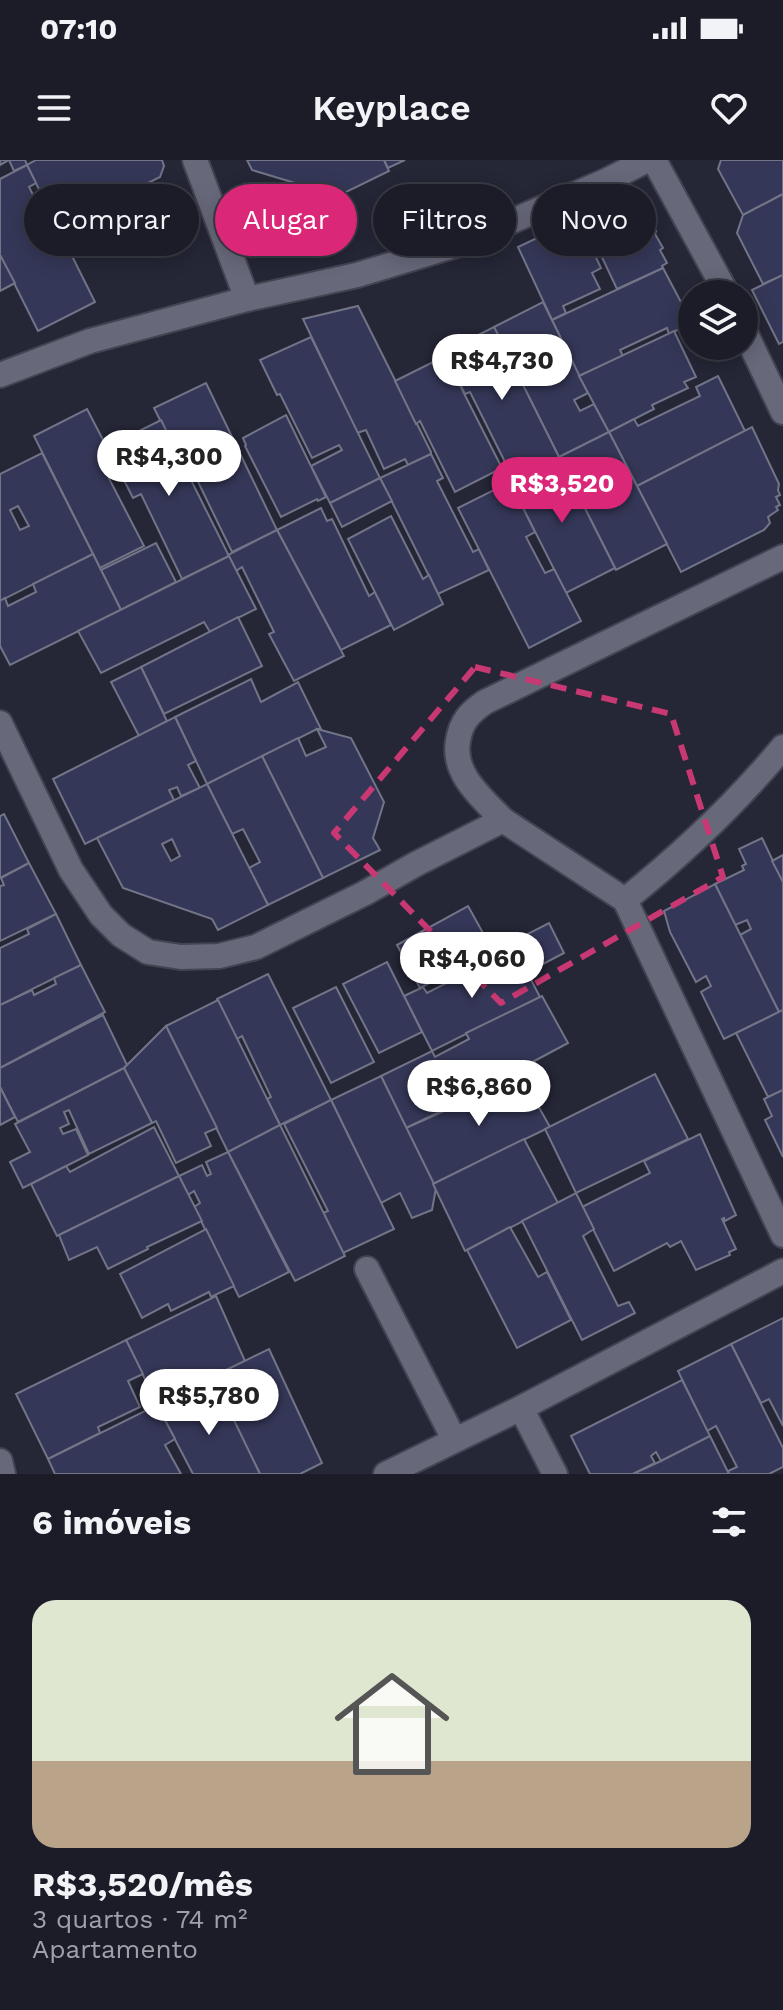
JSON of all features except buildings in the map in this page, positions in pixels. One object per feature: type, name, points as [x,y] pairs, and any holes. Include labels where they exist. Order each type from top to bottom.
[{"type":"street","points":[[195,160],[247,299]]},
{"type":"street","points":[[0,375],[90,341],[247,299],[357,275],[456,245],[604,170],[647,160]]},
{"type":"street","points":[[654,160],[719,280]]},
{"type":"street","points":[[758,359],[783,412]]},
{"type":"street","points":[[783,557],[485,702],[470,712],[461,724],[456,752],[459,766],[472,787],[503,820],[625,900],[783,1235]]},
{"type":"street","points":[[0,723],[71,870],[101,915],[121,935],[148,952],[181,957],[219,956],[256,947],[503,820]]},
{"type":"street","points":[[625,900],[670,864],[783,747]]},
{"type":"street","points":[[367,1269],[454,1439]]},
{"type":"street","points":[[386,1474],[521,1408],[783,1271]]},
{"type":"street","points":[[521,1408],[555,1474]]},
{"type":"street","points":[[0,1461],[3,1474]]},
{"type":"highlighted area","points":[[475,667],[671,714],[723,877],[501,1003],[334,833]]}]
